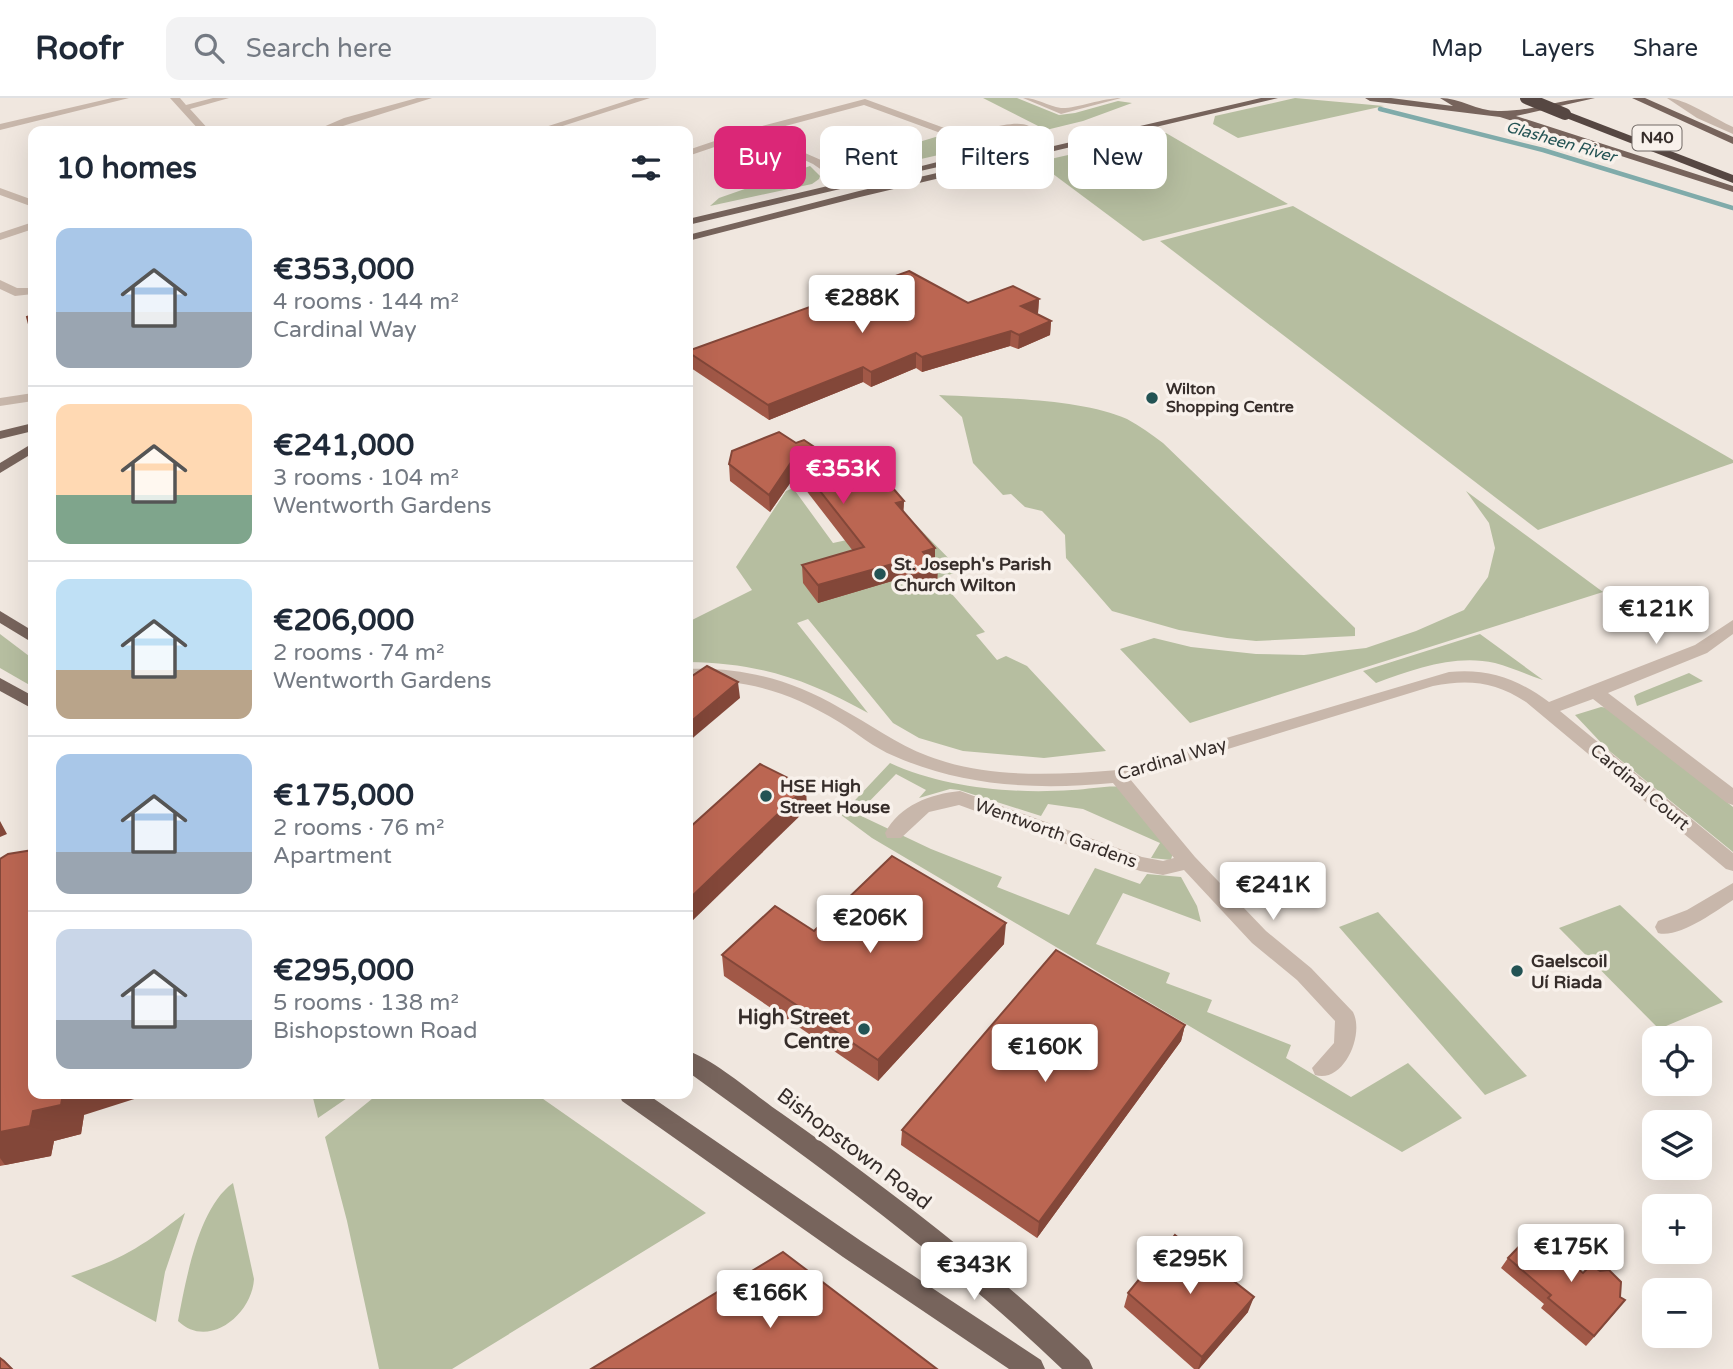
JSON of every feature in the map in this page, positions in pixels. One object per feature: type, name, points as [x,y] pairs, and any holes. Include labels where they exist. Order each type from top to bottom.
[{"type":"highway","name":"N40","points":[[1525,98],[1733,179]]},
{"type":"highway","name":"N40","points":[[1554,98],[1733,167]]},
{"type":"main road","points":[[922,168],[1231,98]]},
{"type":"main road","points":[[693,237],[859,194],[1273,98]]},
{"type":"main road","points":[[1370,98],[1503,115],[1733,189]]},
{"type":"main road","points":[[1445,98],[1479,112]]},
{"type":"main road","points":[[1503,115],[1590,98]]},
{"type":"main road","points":[[1637,98],[1733,141]]},
{"type":"main road","points":[[693,221],[831,189]]},
{"type":"main road","points":[[0,435],[28,428]]},
{"type":"main road","points":[[0,470],[28,450]]},
{"type":"main road","points":[[0,616],[28,635]]},
{"type":"main road","points":[[0,684],[28,700]]},
{"type":"main road","name":"Bishopstown Road","points":[[693,1064],[907,1220],[1040,1329],[1080,1369]]},
{"type":"main road","points":[[636,1099],[852,1249],[1032,1369]]},
{"type":"street","points":[[0,127],[124,98]]},
{"type":"street","points":[[175,98],[200,126]]},
{"type":"street","points":[[184,108],[224,98]]},
{"type":"street","points":[[332,126],[427,98]]},
{"type":"street","points":[[554,126],[645,98]]},
{"type":"street","points":[[773,126],[879,98]]},
{"type":"street","points":[[1028,98],[1061,111],[1116,98]]},
{"type":"street","points":[[1672,98],[1700,116],[1733,131]]},
{"type":"street","points":[[865,102],[936,128]]},
{"type":"street","points":[[693,151],[714,144]]},
{"type":"street","points":[[0,191],[28,202]]},
{"type":"street","points":[[0,237],[28,227]]},
{"type":"street","points":[[0,284],[15,292],[28,291]]},
{"type":"street","points":[[0,402],[28,398]]},
{"type":"street","points":[[1547,709],[1701,649],[1733,625]]},
{"type":"street","name":"Cardinal Way","points":[[693,674],[751,677],[783,685],[814,699],[896,751],[936,765],[1019,780],[1073,781],[1118,776],[1431,681],[1460,676]]},
{"type":"street","name":"Cardinal Court","points":[[1460,676],[1490,676],[1510,683],[1547,709],[1733,864]]},
{"type":"street","points":[[1595,692],[1733,798]]},
{"type":"street","points":[[1118,776],[1188,862],[1259,937],[1304,974],[1346,1018],[1345,1046],[1323,1068]]},
{"type":"street","name":"Wentworth Gardens","points":[[894,833],[921,806],[936,800],[960,798],[1139,864],[1163,868],[1188,862]]},
{"type":"street","points":[[1665,927],[1694,915],[1733,890]]},
{"type":"green space","points":[[983,98],[1017,98],[1059,115],[1118,101],[1132,103],[1083,121],[1054,128],[1038,126]]},
{"type":"green space","points":[[1295,98],[1384,106],[1238,138],[1213,124],[1215,116]]},
{"type":"green space","points":[[1167,134],[1288,204],[1143,241],[1073,189],[1167,189]]},
{"type":"green space","points":[[936,137],[936,156],[922,159],[922,141]]},
{"type":"green space","points":[[1068,155],[1068,185],[1054,175],[1054,158]]},
{"type":"green space","points":[[810,166],[820,176],[812,184],[806,185],[806,167]]},
{"type":"green space","points":[[745,189],[789,189],[710,206],[719,198]]},
{"type":"green space","points":[[1293,206],[1733,460],[1733,463],[1538,530],[1160,241]]},
{"type":"green space","points":[[939,395],[1061,403],[1108,412],[1127,419],[1163,443],[1355,628],[1355,636],[1256,641],[1179,630],[1112,611],[1066,558],[1065,535],[1042,511],[1025,507],[1011,494],[1003,495],[973,463],[962,417]]},
{"type":"green space","points":[[793,488],[833,543],[916,525],[961,571],[938,578],[985,632],[976,635],[997,660],[1006,656],[1027,666],[1106,751],[1044,758],[963,751],[919,738],[893,723],[808,619],[797,623],[868,713],[824,691],[781,675],[737,666],[693,662],[693,620],[752,590],[736,567],[786,491]]},
{"type":"green space","points":[[1466,491],[1603,592],[1190,723],[1120,649],[1154,638],[1191,647],[1256,654],[1304,655],[1366,648],[1416,631],[1464,610],[1488,577],[1495,548],[1489,523]]},
{"type":"green space","points":[[0,634],[28,655],[28,684],[0,668]]},
{"type":"green space","points":[[1480,634],[1543,680],[1495,663],[1465,660],[1435,664],[1376,683],[1363,671]]},
{"type":"green space","points":[[1689,673],[1703,681],[1637,706],[1634,696],[1637,694]]},
{"type":"green space","points":[[1601,707],[1609,708],[1733,807],[1733,852],[1607,749],[1575,715]]},
{"type":"green space","points":[[890,763],[911,772],[956,784],[1003,790],[1049,791],[1126,787],[1173,852],[1171,860],[1151,858],[1160,843],[1083,809],[1048,804],[1041,816],[950,789],[919,798],[926,790],[896,774],[857,814],[931,849],[1002,877],[997,887],[1069,915],[1095,868],[1140,884],[1147,874],[1181,877],[1197,906],[1201,922],[1123,893],[1096,944],[1170,973],[1166,983],[1212,1000],[1207,1012],[1291,1045],[1286,1058],[1351,1097],[1408,1063],[1462,1118],[1402,1152],[872,838],[841,815]]},
{"type":"green space","points":[[1620,905],[1723,1002],[1666,1026],[1656,1026],[1559,928]]},
{"type":"green space","points":[[1378,912],[1527,1076],[1485,1095],[1339,927]]},
{"type":"green space","points":[[313,1099],[346,1099],[318,1118]]},
{"type":"green space","points":[[372,1099],[543,1099],[706,1213],[452,1369],[379,1369],[347,1221],[325,1137]]},
{"type":"green space","points":[[233,1183],[254,1279],[251,1292],[246,1305],[226,1324],[215,1330],[202,1332],[190,1329],[178,1321],[195,1246],[211,1209]]},
{"type":"green space","points":[[185,1213],[165,1272],[156,1322],[71,1276],[131,1251]]},
{"type":"building","points":[[909,271],[968,303],[1013,286],[1039,299],[1021,306],[1051,321],[1019,335],[1011,331],[922,357],[916,353],[871,372],[863,367],[768,405],[693,355],[693,349]]},
{"type":"building","points":[[779,432],[796,443],[804,440],[840,464],[866,457],[904,501],[896,503],[935,548],[923,552],[938,569],[912,576],[900,562],[818,585],[802,565],[864,547],[794,458],[769,495],[729,464],[732,451]]},
{"type":"building","points":[[707,666],[738,682],[693,720],[693,675]]},
{"type":"building","points":[[760,764],[806,787],[693,895],[693,824]]},
{"type":"building","points":[[28,851],[28,1099],[62,1099],[61,1105],[33,1111],[30,1126],[0,1132],[0,859],[8,854]]},
{"type":"building","name":"High Street Centre","points":[[892,856],[1006,923],[878,1060],[722,955],[775,906],[814,931]]},
{"type":"building","points":[[1056,950],[1185,1025],[1039,1222],[902,1130]]},
{"type":"building","points":[[1533,1232],[1583,1273],[1591,1265],[1600,1271],[1609,1270],[1621,1282],[1620,1297],[1625,1300],[1594,1336],[1548,1298],[1551,1295],[1508,1258]]},
{"type":"building","points":[[1175,1235],[1254,1297],[1202,1357],[1128,1293]]},
{"type":"building","points":[[783,1252],[937,1369],[591,1369]]},
{"type":"building","points":[[0,1358],[4,1361],[12,1369],[0,1369]]},
{"type":"waterway","name":"Glasheen River","points":[[1380,109],[1543,150],[1733,208]]},
{"type":"place","name":"Wilton Shopping Centre","points":[[1152,398]]},
{"type":"place","name":"St. Joseph's Parish Church Wilton","points":[[880,574]]},
{"type":"place","name":"HSE High Street House","points":[[766,796]]},
{"type":"place","name":"Gaelscoil Uí Riada","points":[[1517,971]]},
{"type":"place","name":"High Street Centre","points":[[864,1029]]}]
